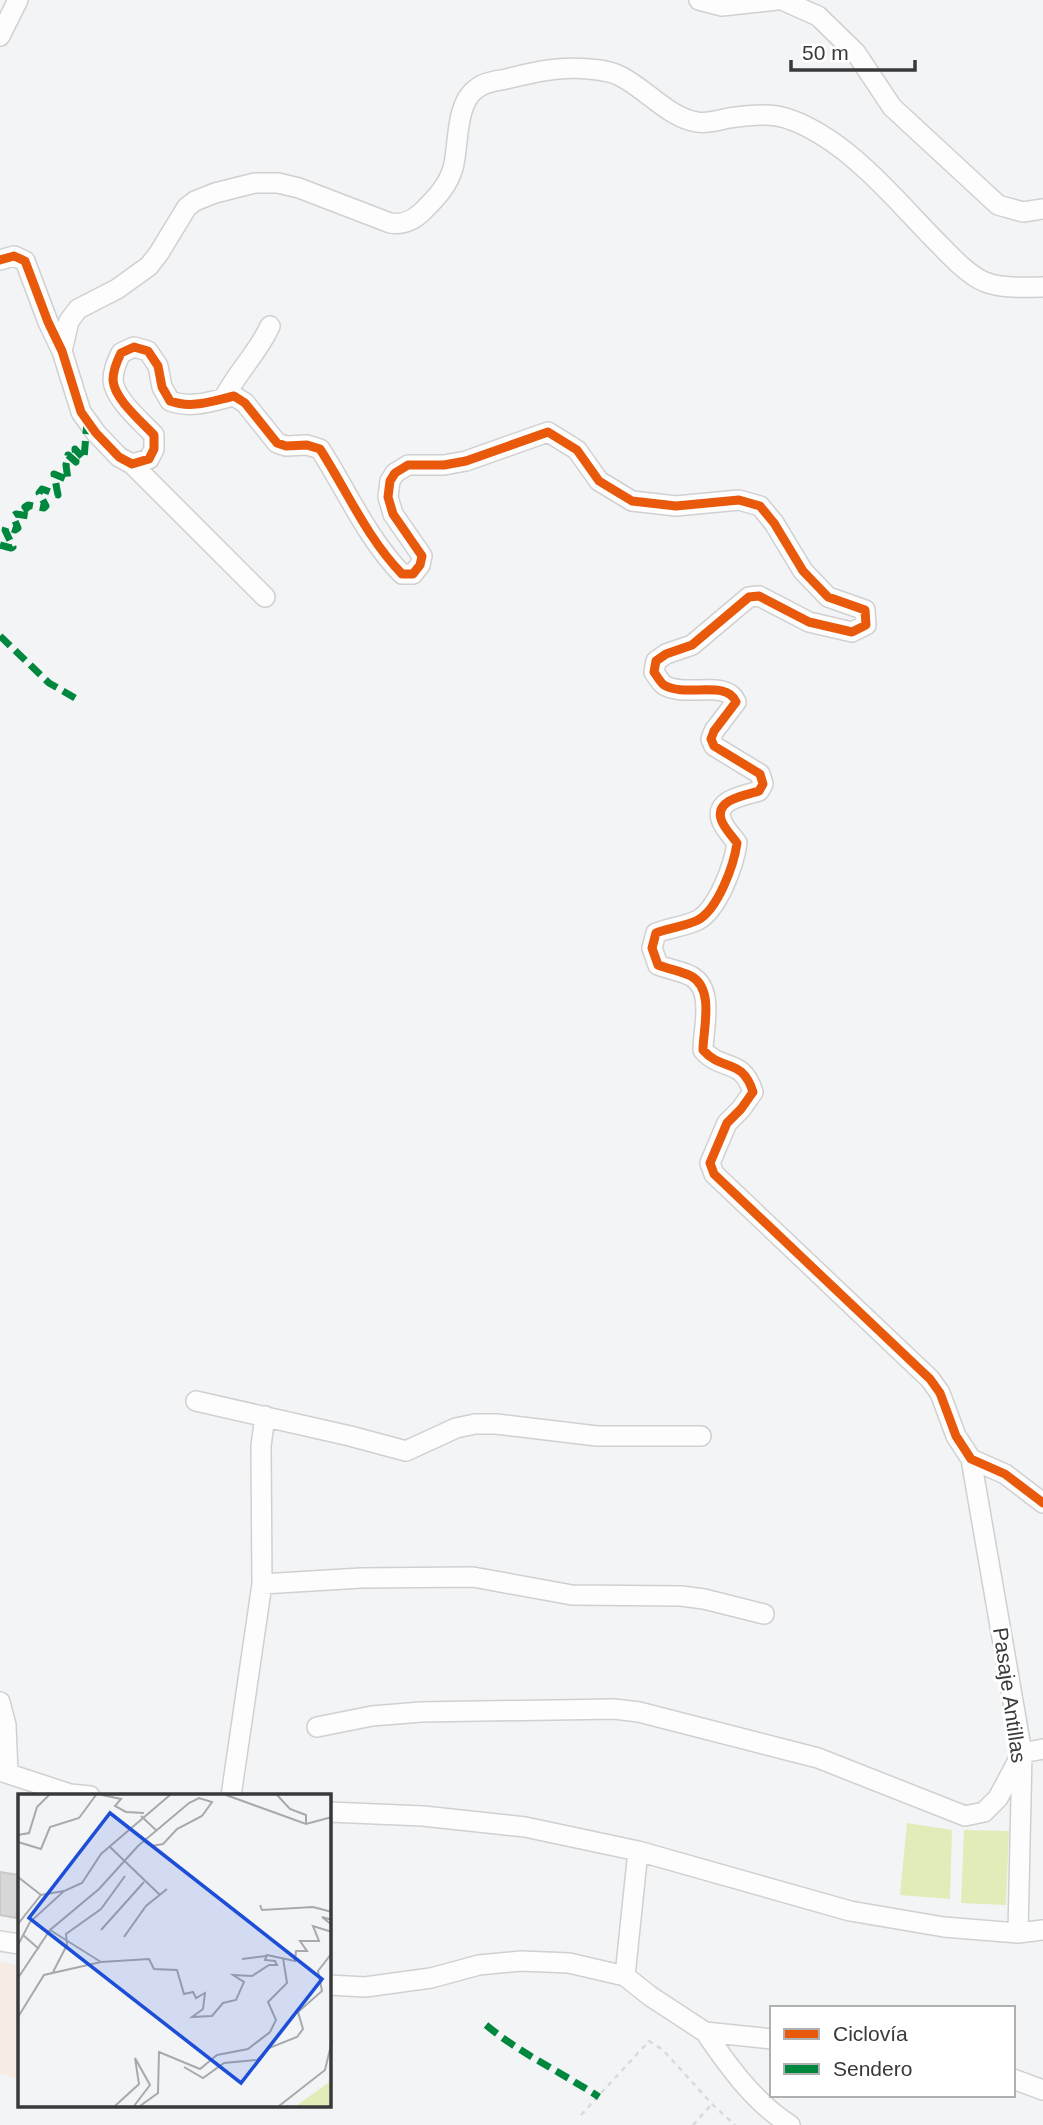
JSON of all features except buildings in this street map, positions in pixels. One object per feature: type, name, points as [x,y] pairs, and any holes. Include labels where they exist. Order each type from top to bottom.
[{"type":"street","points":[[0,36],[18,0]]},
{"type":"street","points":[[699,0],[722,6],[780,0],[818,16],[856,53],[892,107],[998,205],[1023,212],[1043,209]]},
{"type":"street","points":[[62,351],[69,321],[78,309],[117,289],[149,266],[187,207],[215,193],[255,183],[278,183],[299,188],[390,223],[400,225],[419,215],[439,195],[452,170],[460,117],[467,99],[475,89],[486,83],[542,69],[586,69],[620,75],[664,106],[687,119],[699,122],[751,115],[776,115],[792,119],[823,135],[869,172],[950,255],[983,282],[1014,288],[1043,287]]},
{"type":"street","points":[[0,260],[14,256],[25,261],[62,351],[81,412],[96,433],[120,457],[132,464],[264,597]]},
{"type":"street","points":[[224,398],[233,381],[262,344],[270,326]]},
{"type":"street","points":[[132,464],[149,459],[154,449],[155,435],[123,402],[113,383],[121,353],[134,347],[148,351],[158,366],[162,387],[170,401],[183,406],[199,405],[234,396],[245,402],[277,443],[286,446],[307,445],[320,449],[354,509],[390,562],[402,574],[413,574],[420,565],[422,556],[393,514],[388,497],[390,481],[395,473],[408,465],[444,465],[466,461],[548,432],[576,450],[599,481],[632,501],[676,506],[739,500],[760,506],[774,523],[803,571],[828,597],[864,610],[866,625],[852,632],[809,622],[760,596],[749,597],[692,645],[666,654],[656,661],[654,672],[663,684],[681,691],[726,690],[733,695],[736,702],[711,739],[714,746],[760,774],[763,784],[759,791],[725,803],[720,809],[721,818],[737,843],[735,860],[712,908],[698,920],[656,933],[652,948],[658,965],[693,976],[701,988],[706,1017],[703,1050],[712,1060],[735,1066],[749,1079],[753,1092],[727,1123],[709,1163],[714,1174],[930,1380],[940,1393],[956,1436],[971,1459],[1004,1474],[1043,1503]]},
{"type":"street","points":[[196,1401],[406,1451],[456,1428],[475,1423],[597,1436],[701,1436]]},
{"type":"street","points":[[231,1794],[262,1584],[261,1447],[265,1416]]},
{"type":"street","name":"Pasaje Antillas","points":[[971,1459],[1022,1753],[1018,1933]]},
{"type":"street","points":[[262,1584],[361,1578],[473,1577],[572,1594],[692,1597],[764,1614]]},
{"type":"street","points":[[0,1702],[6,1726],[4,1772],[70,1794]]},
{"type":"street","points":[[317,1727],[372,1716],[421,1712],[614,1709],[639,1712],[818,1758],[965,1816],[984,1812],[998,1798],[1022,1753],[1043,1749]]},
{"type":"street","points":[[331,1812],[423,1816],[525,1827],[638,1851],[850,1911],[944,1927],[1018,1933],[1043,1930]]},
{"type":"street","points":[[625,1976],[638,1851]]},
{"type":"street","points":[[0,1941],[18,1944]]},
{"type":"street","points":[[331,1985],[365,1987],[431,1978],[479,1965],[522,1961],[569,1963],[625,1976],[705,2032],[749,2090],[774,2115],[790,2125]]},
{"type":"street","points":[[705,2032],[770,2039]]},
{"type":"street","points":[[1015,2080],[1043,2090]]},
{"type":"path","points":[[581,2115],[649,2041],[663,2049],[712,2104],[735,2125]]},
{"type":"path","points":[[693,2125],[712,2104]]},
{"type":"shaded area","points":[[0,1961],[18,1966],[18,2079],[0,2074]]},
{"type":"green space","points":[[907,1823],[952,1830],[950,1899],[900,1895]]},
{"type":"green space","points":[[964,1830],[1009,1831],[1006,1905],[961,1903]]},
{"type":"marked path","points":[[0,545],[13,547],[5,530],[6,527],[15,530],[18,528],[13,516],[29,516],[30,513],[25,507],[28,505],[44,508],[46,506],[39,493],[42,489],[58,495],[54,474],[68,480],[68,455],[76,462],[75,449],[84,459],[87,421]]},
{"type":"marked path","points":[[0,636],[49,683],[75,698]]},
{"type":"marked path","points":[[486,2025],[527,2054],[599,2097]]},
{"type":"cycle path","points":[[0,260],[14,256],[25,261],[62,351],[81,412],[119,457],[132,464],[149,459],[154,449],[154,435],[123,402],[113,380],[121,353],[134,347],[148,351],[158,366],[162,387],[170,401],[194,404],[234,396],[245,403],[277,443],[286,446],[307,445],[320,449],[368,530],[402,574],[413,574],[420,565],[422,556],[393,514],[388,497],[390,481],[395,473],[408,465],[444,465],[466,461],[548,432],[577,450],[599,481],[632,501],[676,506],[739,500],[760,506],[774,523],[803,571],[828,597],[865,610],[866,625],[852,632],[809,622],[759,596],[749,597],[692,645],[666,654],[656,661],[654,672],[664,685],[673,689],[724,691],[731,695],[736,702],[711,739],[714,746],[760,774],[763,784],[759,791],[727,802],[720,812],[724,825],[737,843],[729,874],[712,906],[698,920],[656,933],[652,948],[658,965],[687,974],[698,982],[703,990],[706,1010],[703,1050],[710,1057],[743,1074],[753,1092],[727,1123],[710,1163],[714,1174],[930,1379],[940,1393],[956,1436],[971,1459],[1005,1474],[1043,1503]]}]
